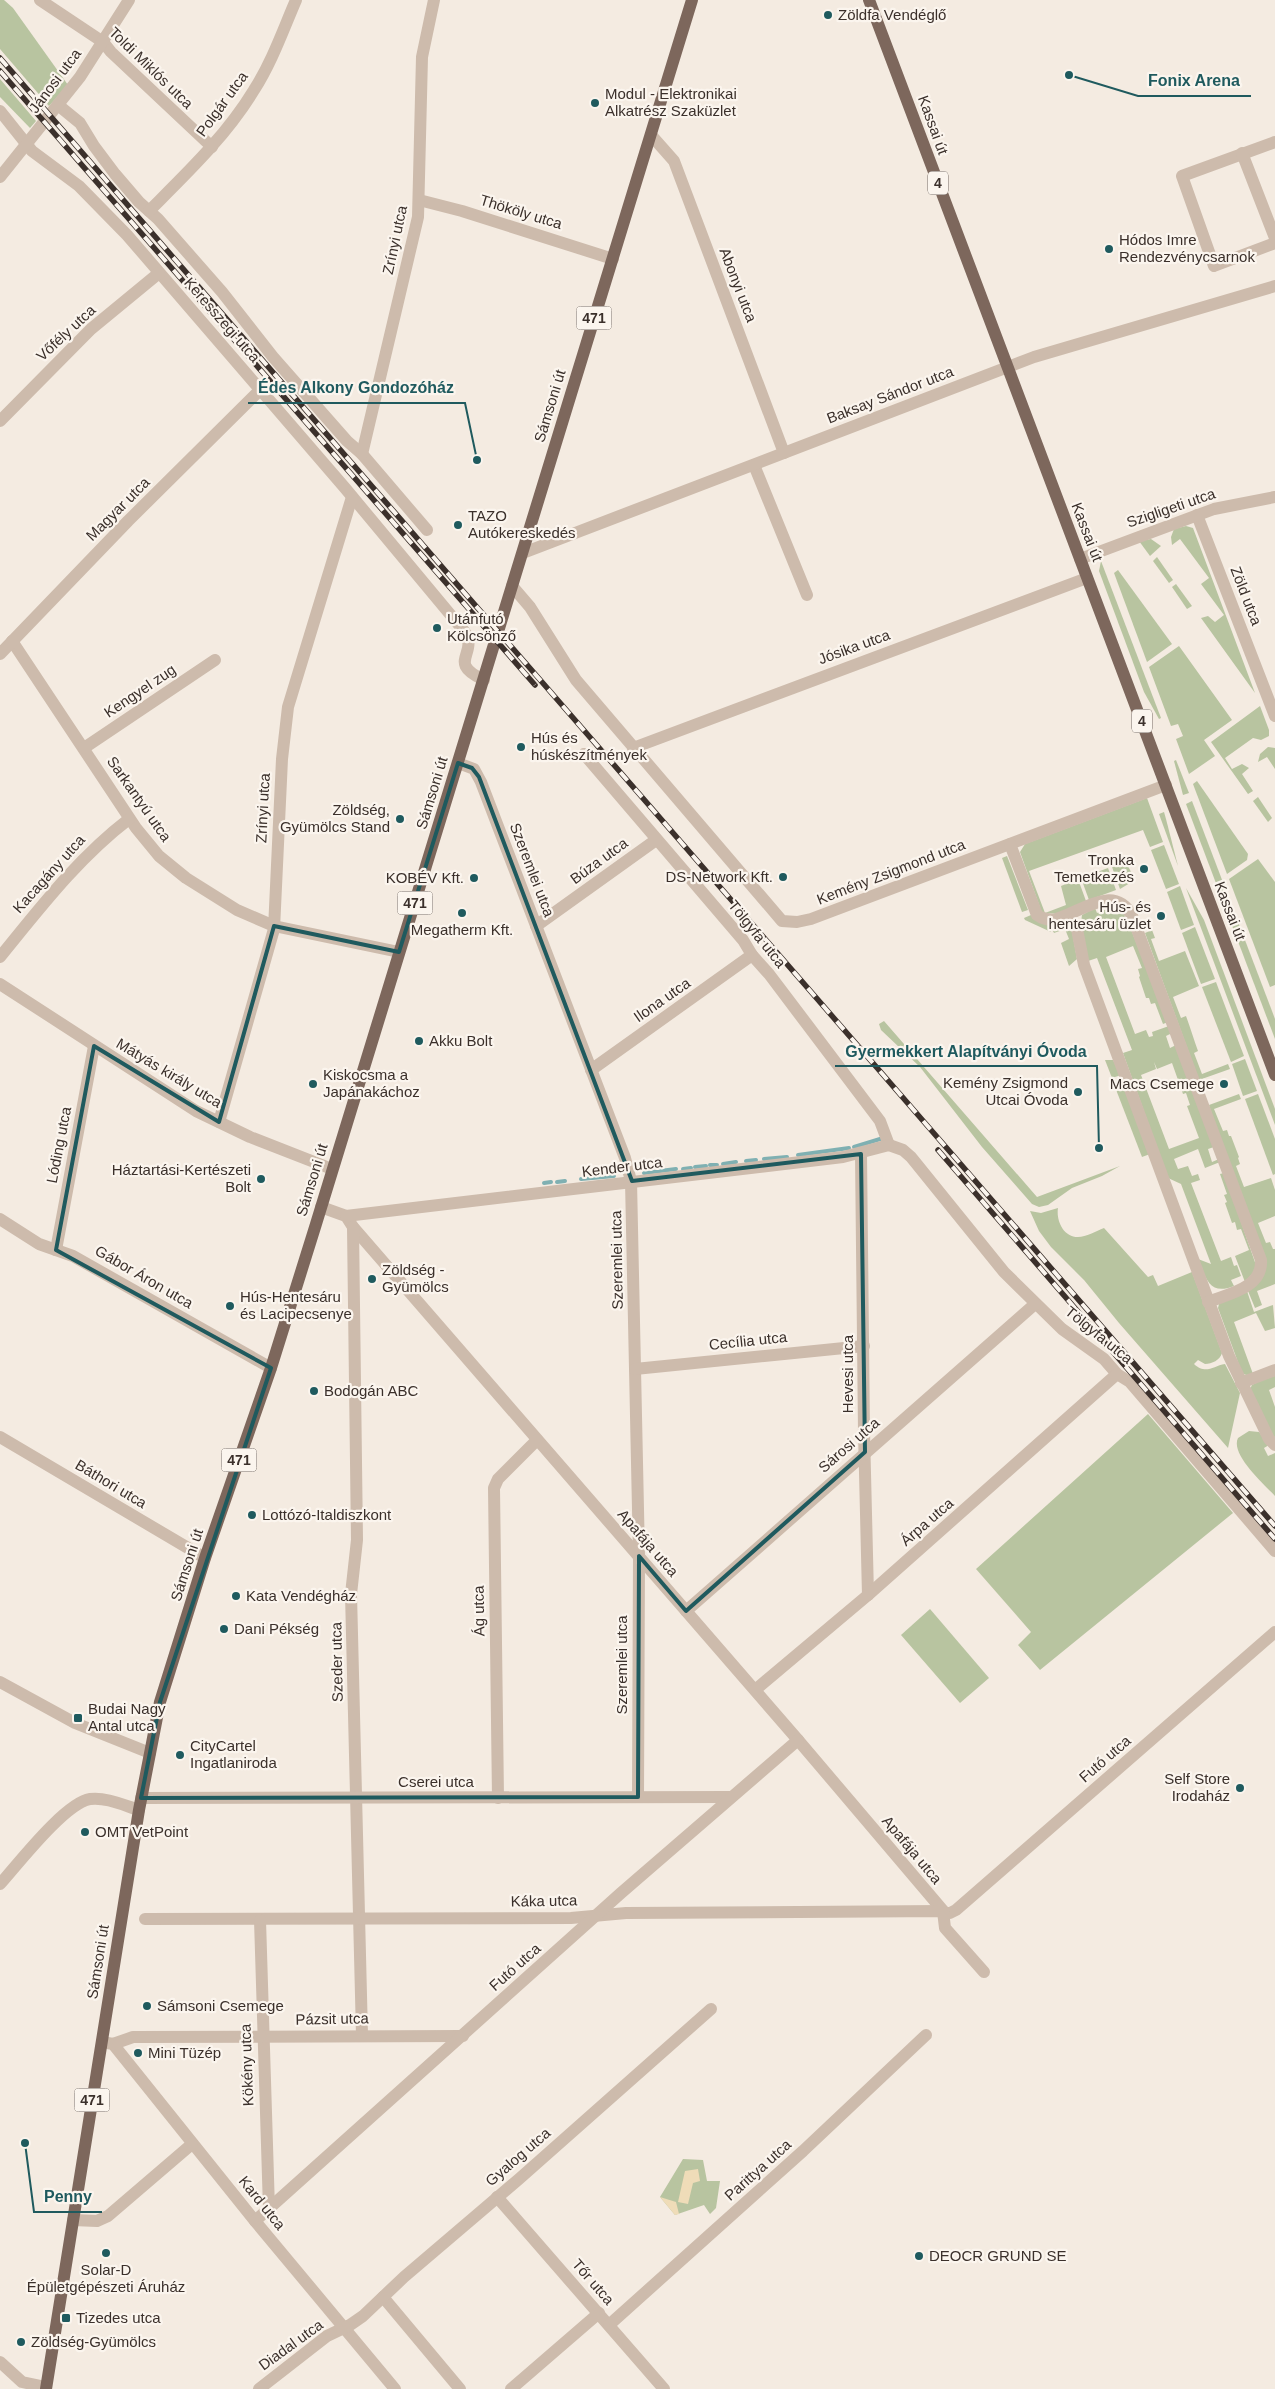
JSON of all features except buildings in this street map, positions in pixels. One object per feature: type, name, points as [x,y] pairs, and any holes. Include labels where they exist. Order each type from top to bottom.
[{"type":"main road","name":"Sámsoni út","points":[[46,2388],[73,2220],[107,2043],[140,1804],[160,1702],[205,1558],[271,1368],[692,0]]},
{"type":"main road","name":"Kassai út","points":[[869,0],[1275,1075]]},
{"type":"street","name":"Toldi Miklós utca","points":[[40,0],[103,42],[111,52],[212,147]]},
{"type":"street","name":"Jánosi utca","points":[[0,177],[58,106],[103,42],[129,0]]},
{"type":"street","name":"Polgár utca","points":[[149,210],[212,147],[254,90],[296,0]]},
{"type":"street","name":"Zrínyi utca","points":[[362,454],[413,242],[419,200],[422,57],[434,0]]},
{"type":"street","name":"Keresszegi utca","points":[[58,106],[80,123],[115,174],[232,304],[272,357],[347,442],[362,454],[427,530]]},
{"type":"street","name":"Keresszegi utca","points":[[0,111],[27,145],[96,202],[261,389],[464,631],[469,643],[464,660],[465,668],[471,674],[484,680]]},
{"type":"street","name":"Abonyi utca","points":[[651,135],[674,161],[784,453]]},
{"type":"street","points":[[1275,142],[1182,176],[1214,266],[1275,243]]},
{"type":"street","points":[[1242,154],[1275,238]]},
{"type":"street","name":"Thököly utca","points":[[419,200],[462,211],[612,259]]},
{"type":"street","name":"Vőfély utca","points":[[0,421],[91,329],[160,273]]},
{"type":"street","name":"Baksay Sándor utca","points":[[522,554],[1034,357],[1275,286]]},
{"type":"street","name":"Magyar utca","points":[[0,654],[261,389]]},
{"type":"street","points":[[754,465],[807,595]]},
{"type":"street","name":"Zrínyi utca","points":[[219,1122],[274,926],[285,722],[292,693],[352,497]]},
{"type":"street","name":"Szigligeti utca","points":[[1080,559],[1197,515],[1224,507],[1275,497]]},
{"type":"street","name":"Zöld utca","points":[[1197,515],[1275,716]]},
{"type":"street","name":"Jósika utca","points":[[633,748],[1087,578]]},
{"type":"street","points":[[512,586],[532,611],[570,673],[633,748]]},
{"type":"street","name":"Sarkantyú utca","points":[[12,641],[129,818],[153,849],[186,878],[228,906],[274,926],[400,952]]},
{"type":"street","name":"Kengyel zug","points":[[84,748],[215,660]]},
{"type":"street","name":"Kemény Zsigmond utca","points":[[633,748],[782,921],[797,922],[811,919],[1166,785]]},
{"type":"street","name":"Tölgyfa utca","points":[[584,754],[743,940],[752,956],[769,974],[871,1108],[894,1146],[911,1157],[1004,1272],[1035,1304],[1069,1335],[1104,1359],[1117,1374],[1130,1382],[1275,1551]]},
{"type":"street","name":"Szeremlei utca","points":[[458,762],[472,768],[479,777],[591,1070],[631,1181],[639,1556],[638,1798]]},
{"type":"street","name":"Kacagány utca","points":[[0,957],[67,876],[97,844],[129,818]]},
{"type":"street","name":"Búza utca","points":[[536,926],[656,840]]},
{"type":"street","points":[[1010,844],[1036,913],[1043,919],[1071,922],[1078,932],[1084,964],[1208,1302],[1241,1383],[1269,1438],[1275,1445]]},
{"type":"street","points":[[1056,920],[1093,903],[1108,900],[1120,902],[1132,916],[1261,1260],[1259,1274],[1252,1283],[1208,1302]]},
{"type":"street","name":"Ilona utca","points":[[591,1070],[752,956]]},
{"type":"street","name":"Mátyás király utca","points":[[0,984],[175,1098],[219,1122],[332,1169]]},
{"type":"street","name":"Lóding utca","points":[[56,1250],[94,1046]]},
{"type":"street","name":"Kender utca","points":[[346,1216],[862,1154],[894,1146]]},
{"type":"street","name":"Hevesi utca","points":[[862,1154],[868,1594]]},
{"type":"street","points":[[321,1207],[346,1216]]},
{"type":"street","name":"Apafája utca","points":[[346,1216],[352,1227],[798,1740],[942,1911],[945,1928],[984,1972]]},
{"type":"street","name":"Gábor Áron utca","points":[[0,1218],[30,1239],[73,1256],[271,1368]]},
{"type":"street","name":"Szeder utca","points":[[352,1227],[357,1540],[352,1594],[362,2035]]},
{"type":"street","name":"Sárosi utca","points":[[686,1611],[1035,1304]]},
{"type":"street","name":"Cecília utca","points":[[636,1369],[864,1346]]},
{"type":"street","points":[[1241,1383],[1275,1370]]},
{"type":"street","name":"Árpa utca","points":[[755,1690],[868,1594],[1117,1374]]},
{"type":"street","name":"Báthori utca","points":[[0,1437],[205,1558]]},
{"type":"street","name":"Ág utca","points":[[498,1798],[494,1488],[498,1479],[537,1440]]},
{"type":"street","name":"Futó utca","points":[[942,1911],[950,1913],[956,1910],[1275,1632]]},
{"type":"street","points":[[0,1682],[75,1723],[150,1752]]},
{"type":"street","name":"Futó utca","points":[[255,2221],[730,1797],[798,1740]]},
{"type":"street","name":"Cserei utca","points":[[0,1884],[54,1825],[78,1803],[90,1799],[140,1804],[356,1798],[730,1797]]},
{"type":"street","name":"Káka utca","points":[[145,1919],[571,1918],[626,1913],[942,1911]]},
{"type":"street","name":"Kökény utca","points":[[260,1920],[269,2209]]},
{"type":"street","name":"Gyalog utca","points":[[344,2328],[356,2322],[711,2008]]},
{"type":"street","name":"Parittya utca","points":[[609,2326],[803,2151],[926,2035]]},
{"type":"street","name":"Pázsit utca","points":[[107,2043],[133,2037],[463,2036]]},
{"type":"street","name":"Kard utca","points":[[107,2043],[395,2389]]},
{"type":"street","points":[[73,2220],[97,2221],[108,2216],[192,2144]]},
{"type":"street","name":"Tőr utca","points":[[497,2197],[664,2389]]},
{"type":"street","points":[[383,2297],[460,2389]]},
{"type":"street","points":[[511,2389],[599,2313]]},
{"type":"street","name":"Diadal utca","points":[[259,2389],[327,2336],[344,2328]]},
{"type":"street","points":[[0,2362],[22,2382],[46,2388]]},
{"type":"highlighted area","points":[[458,763],[472,768],[479,777],[632,1181],[861,1154],[865,1452],[686,1611],[639,1556],[638,1797],[141,1798],[160,1702],[271,1368],[56,1250],[94,1046],[219,1122],[274,926],[399,952]]},
{"type":"green space","points":[[0,0],[4,0],[13,8],[68,85],[49,106],[0,49]]},
{"type":"green space","points":[[0,79],[36,121],[30,128],[0,97]]},
{"type":"green space","points":[[1186,526],[1193,528],[1255,693],[1201,618],[1208,616],[1215,622],[1224,615],[1201,584],[1209,578],[1180,539],[1172,545],[1171,537],[1174,529]]},
{"type":"green space","points":[[1151,539],[1161,546],[1150,556],[1139,541]]},
{"type":"green space","points":[[1157,557],[1173,580],[1169,583],[1153,561]]},
{"type":"green space","points":[[1101,561],[1161,718],[1159,719],[1144,692],[1099,571]]},
{"type":"green space","points":[[1118,570],[1172,644],[1147,662],[1114,573]]},
{"type":"green space","points":[[1176,584],[1192,606],[1187,609],[1172,587]]},
{"type":"green space","points":[[1179,646],[1232,720],[1204,740],[1215,756],[1189,774],[1176,739],[1183,736],[1178,724],[1171,726],[1149,667]]},
{"type":"green space","points":[[1260,706],[1269,730],[1269,736],[1261,740],[1253,738],[1225,758],[1232,769],[1242,764],[1249,768],[1242,774],[1253,791],[1248,794],[1211,742]]},
{"type":"green space","points":[[1268,747],[1275,748],[1275,769],[1267,757],[1258,762],[1260,754]]},
{"type":"green space","points":[[1176,760],[1189,793],[1183,795],[1174,761]]},
{"type":"green space","points":[[1197,781],[1248,854],[1247,860],[1227,874],[1193,784]]},
{"type":"green space","points":[[1258,797],[1272,818],[1268,822],[1253,801]]},
{"type":"green space","points":[[1147,798],[1163,842],[1150,847],[1143,830],[1029,871],[1045,913],[1066,905],[1061,886],[1078,879],[1086,901],[1061,914],[1042,913],[1020,852],[1025,844]]},
{"type":"green space","points":[[1192,801],[1275,1019],[1275,1039],[1186,804]]},
{"type":"green space","points":[[1164,812],[1166,819],[1178,866],[1159,814]]},
{"type":"green space","points":[[1164,845],[1179,884],[1166,889],[1151,850]]},
{"type":"green space","points":[[1007,856],[1028,910],[1022,912],[1002,858]]},
{"type":"green space","points":[[1258,859],[1275,882],[1275,985],[1270,987],[1229,879]]},
{"type":"green space","points":[[1126,862],[1135,880],[1120,889],[1112,867]]},
{"type":"green space","points":[[1108,868],[1116,890],[1089,900],[1081,878]]},
{"type":"green space","points":[[1180,886],[1194,925],[1181,930],[1167,892]]},
{"type":"green space","points":[[1186,888],[1204,920],[1275,1109],[1275,1125]]},
{"type":"green space","points":[[1108,904],[1117,906],[1126,917],[1168,1022],[1163,1024],[1155,1003],[1151,1004],[1149,998],[1146,998],[1139,977],[1138,969],[1142,968],[1133,946],[1106,957],[1135,1034],[1146,1030],[1149,1037],[1153,1036],[1152,1032],[1169,1026],[1172,1033],[1166,1036],[1170,1048],[1176,1045],[1214,1147],[1208,1149],[1212,1162],[1219,1159],[1220,1162],[1205,1168],[1198,1149],[1174,1159],[1178,1169],[1188,1166],[1192,1176],[1198,1174],[1200,1180],[1191,1183],[1221,1261],[1231,1257],[1234,1266],[1237,1265],[1241,1276],[1231,1280],[1234,1286],[1219,1289],[1214,1287],[1203,1273],[1198,1259],[1211,1264],[1181,1184],[1168,1178],[1123,1053],[1132,1050],[1097,958],[1088,961],[1081,922],[1082,915],[1095,908],[1097,913],[1109,908]],"holes":[[[1154,1062],[1157,1069],[1172,1063],[1183,1094],[1186,1093],[1190,1105],[1187,1106],[1199,1138],[1169,1149],[1141,1075],[1156,1069]]]},
{"type":"green space","points":[[1031,915],[1048,925],[1051,932],[1025,920],[1024,918]]},
{"type":"green space","points":[[1050,925],[1065,926],[1072,931],[1077,959],[1069,966],[1061,943],[1069,939],[1065,929],[1054,933]]},
{"type":"green space","points":[[1195,927],[1215,979],[1201,984],[1182,933]]},
{"type":"green space","points":[[1152,930],[1155,938],[1151,939],[1159,961],[1185,951],[1199,986],[1173,997],[1181,1018],[1186,1016],[1198,1051],[1194,1053],[1202,1074],[1228,1064],[1230,1069],[1199,1080],[1145,933]]},
{"type":"green space","points":[[1216,982],[1244,1056],[1231,1062],[1202,987]]},
{"type":"green space","points":[[884,1021],[1037,1197],[1120,1166],[1102,1176],[1072,1188],[1048,1205],[1039,1207],[1032,1204],[982,1147],[920,1067],[881,1030],[879,1024]]},
{"type":"green space","points":[[1245,1059],[1257,1091],[1243,1096],[1232,1064]]},
{"type":"green space","points":[[1105,1060],[1113,1060],[1121,1075],[1112,1078]]},
{"type":"green space","points":[[1124,1083],[1150,1154],[1142,1157],[1115,1087]]},
{"type":"green space","points":[[1239,1094],[1241,1099],[1214,1109],[1223,1131],[1227,1130],[1229,1136],[1231,1136],[1239,1157],[1240,1164],[1236,1166],[1244,1187],[1271,1178],[1275,1190],[1275,1216],[1258,1223],[1266,1243],[1270,1242],[1273,1249],[1275,1249],[1275,1284],[1257,1291],[1262,1305],[1255,1308],[1248,1291],[1263,1277],[1209,1105]]},
{"type":"green space","points":[[1258,1094],[1275,1139],[1275,1174],[1273,1175],[1245,1099]]},
{"type":"green space","points":[[1224,1173],[1257,1268],[1245,1282],[1235,1256],[1249,1250],[1241,1229],[1237,1230],[1235,1222],[1232,1223],[1225,1203],[1227,1202],[1224,1195],[1227,1194],[1220,1174]]},
{"type":"green space","points":[[1058,1208],[1059,1222],[1068,1234],[1081,1237],[1104,1228],[1148,1277],[1153,1275],[1158,1286],[1192,1272],[1222,1353],[1218,1360],[1213,1362],[1205,1364],[1198,1360],[1194,1364],[1202,1369],[1210,1369],[1225,1364],[1240,1393],[1228,1448],[1084,1280],[1051,1247],[1039,1231],[1030,1211],[1041,1213]]},
{"type":"green space","points":[[1247,1291],[1254,1312],[1273,1305],[1275,1328],[1265,1331],[1256,1313],[1234,1322],[1253,1374],[1246,1375],[1242,1373],[1218,1308],[1219,1304]]},
{"type":"green space","points":[[1275,1373],[1275,1387],[1269,1390],[1275,1407],[1275,1440],[1250,1389],[1252,1385]]},
{"type":"green space","points":[[1148,1414],[1233,1513],[1040,1670],[1018,1645],[1031,1632],[976,1569]]},
{"type":"green space","points":[[1249,1431],[1259,1432],[1269,1445],[1264,1448],[1268,1456],[1275,1453],[1275,1496],[1256,1477],[1239,1452],[1238,1438]]},
{"type":"green space","points":[[930,1609],[989,1678],[960,1703],[901,1635]]},
{"type":"green space","points":[[683,2159],[703,2160],[707,2181],[720,2181],[716,2208],[710,2214],[704,2205],[675,2215],[660,2197]]},
{"type":"sand","points":[[698,2169],[700,2181],[693,2183],[688,2204],[678,2202],[685,2171]]},
{"type":"sand","points":[[660,2197],[676,2202],[679,2214],[675,2215]]},
{"type":"waterway","points":[[854,1147],[880,1139]]},
{"type":"waterway","points":[[798,1155],[849,1148]]},
{"type":"waterway","points":[[764,1159],[787,1157]]},
{"type":"waterway","points":[[746,1161],[756,1160]]},
{"type":"waterway","points":[[723,1164],[736,1162]]},
{"type":"waterway","points":[[710,1165],[717,1165]]},
{"type":"waterway","points":[[695,1167],[706,1166]]},
{"type":"waterway","points":[[683,1169],[691,1168]]},
{"type":"waterway","points":[[644,1173],[676,1169]]},
{"type":"waterway","points":[[581,1179],[614,1176]]},
{"type":"waterway","points":[[557,1182],[565,1181]]},
{"type":"waterway","points":[[544,1183],[551,1182]]},
{"type":"railway","points":[[0,58],[1275,1526]]},
{"type":"railway","points":[[0,71],[535,685]]},
{"type":"railway","points":[[938,1150],[1275,1539]]},
{"type":"place","name":"Zöldfa Vendéglő","points":[[828,15]]},
{"type":"place","name":"Fonix Arena","points":[[1069,75]]},
{"type":"place","name":"Modul - Elektronikai Alkatrész Szaküzlet","points":[[595,103]]},
{"type":"place","name":"Hódos Imre Rendezvénycsarnok","points":[[1109,249]]},
{"type":"place","name":"Édes Alkony Gondozóház","points":[[477,460]]},
{"type":"place","name":"TAZO Autókereskedés","points":[[458,525]]},
{"type":"place","name":"Utánfutó Kölcsönző","points":[[437,628]]},
{"type":"place","name":"Hús és húskészítmények","points":[[521,747]]},
{"type":"place","name":"Zöldség, Gyümölcs Stand","points":[[400,819]]},
{"type":"place","name":"Tronka Temetkezés","points":[[1144,869]]},
{"type":"place","name":"DS-Network Kft.","points":[[783,877]]},
{"type":"place","name":"KOBÉV Kft.","points":[[474,878]]},
{"type":"place","name":"Megatherm Kft.","points":[[462,913]]},
{"type":"place","name":"Hús- és hentesáru üzlet","points":[[1161,916]]},
{"type":"place","name":"Akku Bolt","points":[[419,1041]]},
{"type":"place","name":"Kiskocsma a Japánakáchoz","points":[[313,1084]]},
{"type":"place","name":"Macs Csemege","points":[[1224,1084]]},
{"type":"place","name":"Kemény Zsigmond Utcai Óvoda","points":[[1078,1092]]},
{"type":"place","name":"Gyermekkert Alapítványi Óvoda","points":[[1099,1148]]},
{"type":"place","name":"Háztartási-Kertészeti Bolt","points":[[261,1179]]},
{"type":"place","name":"Zöldség - Gyümölcs","points":[[372,1279]]},
{"type":"place","name":"Hús-Hentesáru és Lacipecsenye","points":[[230,1306]]},
{"type":"place","name":"Bodogán ABC","points":[[314,1391]]},
{"type":"place","name":"Lottózó-Italdiszkont","points":[[252,1515]]},
{"type":"place","name":"Kata Vendégház","points":[[236,1596]]},
{"type":"place","name":"Dani Pékség","points":[[224,1629]]},
{"type":"place","name":"Budai Nagy Antal utca","points":[[78,1718]]},
{"type":"place","name":"CityCartel Ingatlaniroda","points":[[180,1755]]},
{"type":"place","name":"Self Store Irodaház","points":[[1240,1788]]},
{"type":"place","name":"OMT VetPoint","points":[[85,1832]]},
{"type":"place","name":"Sámsoni Csemege","points":[[147,2006]]},
{"type":"place","name":"Mini Tüzép","points":[[138,2053]]},
{"type":"place","name":"Penny","points":[[25,2143]]},
{"type":"place","name":"Solar-D Épületgépészeti Áruház","points":[[106,2253]]},
{"type":"place","name":"DEOCR GRUND SE","points":[[919,2256]]},
{"type":"place","name":"Tizedes utca","points":[[66,2318]]},
{"type":"place","name":"Zöldség-Gyümölcs","points":[[21,2342]]}]
